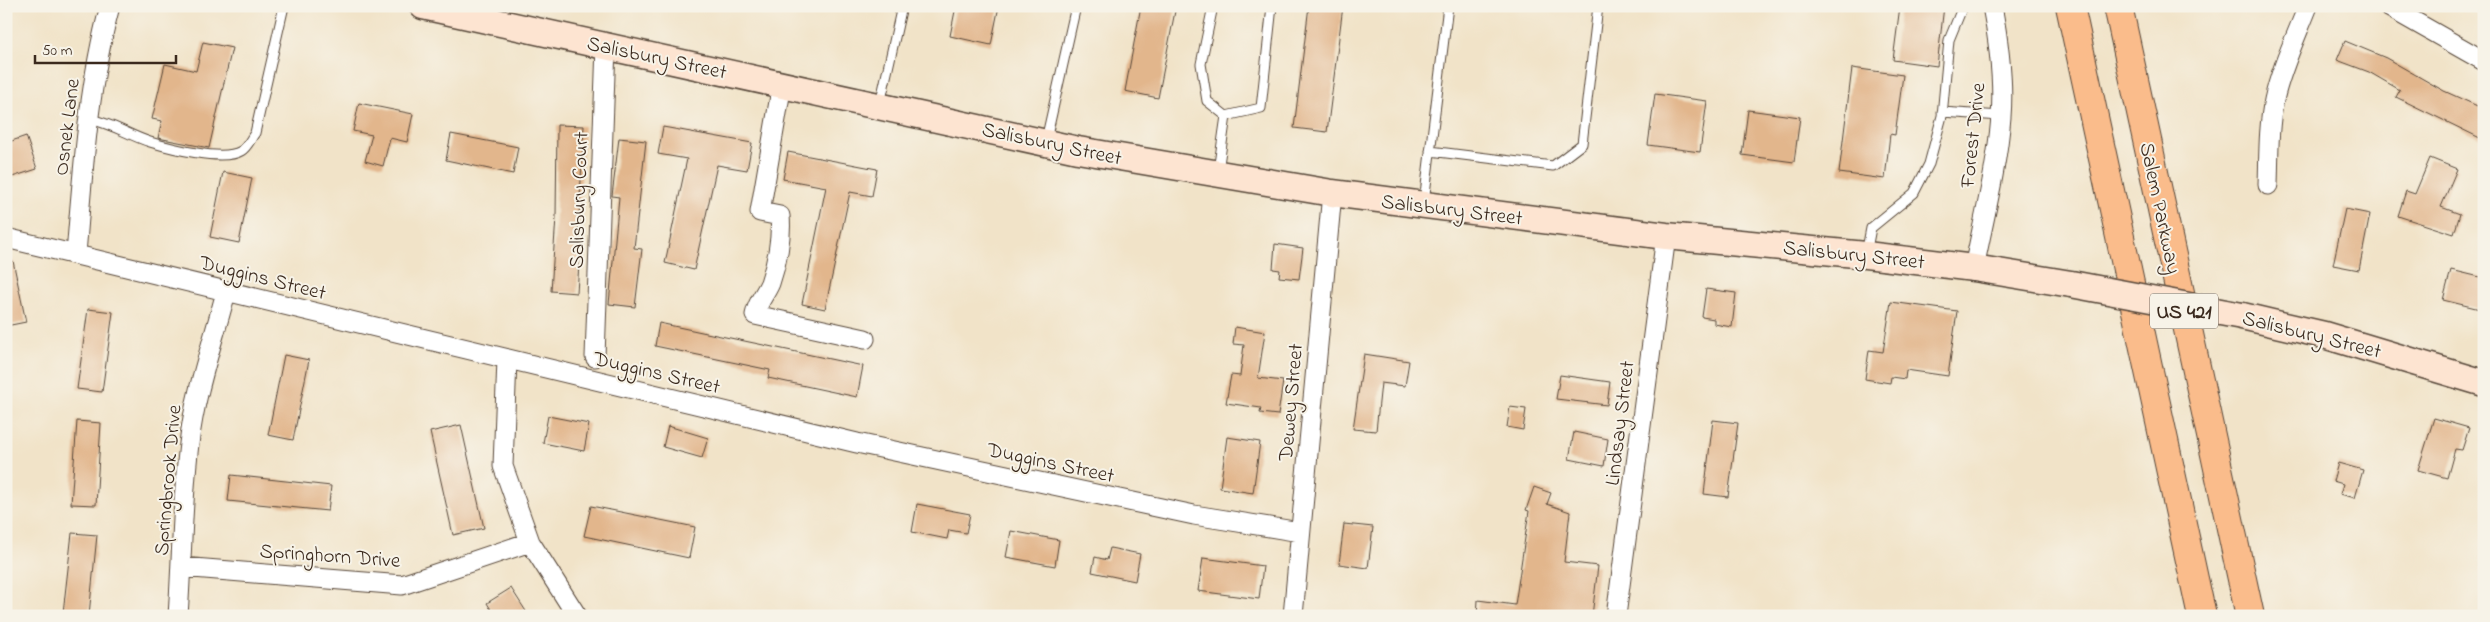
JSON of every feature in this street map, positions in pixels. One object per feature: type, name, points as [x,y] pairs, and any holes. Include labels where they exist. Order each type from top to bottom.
[{"type":"highway","name":"US 421","points":[[2070,6],[2202,616]]},
{"type":"highway","name":"Salem Parkway","points":[[2118,6],[2250,616]]},
{"type":"main road","name":"Salisbury Street","points":[[423,6],[1045,143],[1218,174],[1332,193],[1423,205],[1666,236],[1866,255],[1974,268],[2071,284],[2242,316],[2324,335],[2484,383]]},
{"type":"street","name":"Osnek Lane","points":[[76,254],[89,119],[99,45],[110,6]]},
{"type":"street","name":"Forest Drive","points":[[1974,268],[1996,158],[2001,116],[2001,76],[1992,6]]},
{"type":"street","points":[[2268,185],[2269,133],[2274,99],[2287,58],[2308,6]]},
{"type":"street","points":[[2387,6],[2484,61]]},
{"type":"street","name":"Salisbury Court","points":[[595,357],[606,46]]},
{"type":"street","points":[[782,84],[760,212],[780,216],[782,231],[769,284],[758,301],[755,315],[865,340]]},
{"type":"street","name":"Dewey Street","points":[[1293,616],[1332,193]]},
{"type":"street","name":"Lindsay Street","points":[[1616,616],[1666,236]]},
{"type":"street","name":"Duggins Street","points":[[6,238],[857,443],[1194,515],[1300,532]]},
{"type":"street","name":"Springbrook Drive","points":[[178,616],[183,512],[189,443],[196,402],[226,292]]},
{"type":"street","points":[[507,359],[503,466],[530,542],[577,616]]},
{"type":"street","name":"Springhorn Drive","points":[[181,567],[402,584],[530,542]]},
{"type":"lane","points":[[89,119],[110,124],[150,142],[213,155],[233,155],[244,150],[254,133],[284,6]]},
{"type":"lane","points":[[879,106],[902,6]]},
{"type":"lane","points":[[1045,143],[1076,6]]},
{"type":"lane","points":[[1213,6],[1201,64],[1206,101],[1226,116],[1261,108],[1272,6]]},
{"type":"lane","points":[[1423,205],[1448,6]]},
{"type":"lane","points":[[1430,151],[1553,166],[1582,144],[1598,6]]},
{"type":"lane","points":[[1866,255],[1871,228],[1914,193],[1929,164],[1942,112],[1950,40],[1963,6]]},
{"type":"lane","points":[[1942,112],[2001,116]]},
{"type":"lane","points":[[1218,174],[1226,116]]},
{"type":"building","points":[[956,6],[999,6],[991,45],[950,36]]},
{"type":"building","points":[[1141,6],[1176,6],[1158,98],[1125,91]]},
{"type":"building","points":[[1309,6],[1343,6],[1327,132],[1294,128]]},
{"type":"building","points":[[1900,6],[1944,6],[1937,66],[1893,60]]},
{"type":"building","points":[[2345,41],[2386,58],[2444,91],[2484,109],[2484,140],[2396,97],[2400,90],[2369,72],[2337,60]]},
{"type":"building","points":[[203,42],[232,48],[209,148],[158,138],[162,121],[152,119],[165,64],[196,71]]},
{"type":"building","points":[[1852,68],[1903,75],[1895,135],[1890,134],[1885,179],[1839,173]]},
{"type":"building","points":[[1655,94],[1707,101],[1700,152],[1648,145]]},
{"type":"building","points":[[359,103],[413,114],[407,142],[390,138],[383,166],[365,161],[372,135],[353,131]]},
{"type":"building","points":[[1748,110],[1800,117],[1794,162],[1742,155]]},
{"type":"building","points":[[557,125],[584,126],[578,233],[581,233],[577,293],[551,291],[556,217]]},
{"type":"building","points":[[663,127],[752,143],[747,170],[717,165],[694,270],[665,263],[687,159],[658,154]]},
{"type":"building","points":[[451,134],[518,147],[513,174],[446,160]]},
{"type":"building","points":[[26,136],[37,169],[9,178],[6,170],[6,143]]},
{"type":"building","points":[[619,138],[646,141],[634,248],[642,249],[635,307],[609,304],[619,197],[612,196]]},
{"type":"building","points":[[788,152],[877,169],[872,196],[850,192],[825,309],[802,304],[826,187],[783,179]]},
{"type":"building","points":[[2430,158],[2457,169],[2441,207],[2460,214],[2454,234],[2398,216],[2406,191],[2415,194]]},
{"type":"building","points":[[223,172],[252,178],[239,243],[210,237]]},
{"type":"building","points":[[2345,209],[2370,214],[2359,270],[2333,265]]},
{"type":"building","points":[[1275,244],[1303,248],[1299,279],[1279,277],[1280,270],[1273,269]]},
{"type":"building","points":[[13,261],[26,322],[6,326],[6,262]]},
{"type":"building","points":[[2451,270],[2484,278],[2484,294],[2480,309],[2443,300]]},
{"type":"building","points":[[1706,289],[1736,293],[1732,327],[1714,324],[1714,319],[1702,317]]},
{"type":"building","points":[[1891,302],[1957,311],[1948,376],[1906,370],[1905,379],[1891,377],[1890,383],[1865,379],[1869,350],[1883,352]]},
{"type":"building","points":[[88,309],[113,312],[102,392],[77,389]]},
{"type":"building","points":[[659,323],[863,366],[857,397],[768,378],[770,370],[655,346]]},
{"type":"building","points":[[1235,327],[1265,332],[1258,378],[1283,381],[1278,415],[1260,413],[1261,408],[1226,403],[1231,375],[1240,376],[1244,345],[1233,344]]},
{"type":"building","points":[[1364,354],[1409,361],[1405,386],[1381,383],[1376,431],[1353,429]]},
{"type":"building","points":[[284,355],[309,360],[293,440],[268,435]]},
{"type":"building","points":[[1560,375],[1610,382],[1607,405],[1556,399]]},
{"type":"building","points":[[1510,407],[1526,409],[1523,430],[1507,427]]},
{"type":"building","points":[[548,416],[589,424],[584,451],[543,443]]},
{"type":"building","points":[[2434,418],[2469,428],[2462,450],[2455,449],[2447,478],[2418,470]]},
{"type":"building","points":[[1713,420],[1738,423],[1728,497],[1704,494]]},
{"type":"building","points":[[77,421],[101,423],[96,505],[71,504]]},
{"type":"building","points":[[461,425],[484,528],[453,535],[430,432]]},
{"type":"building","points":[[668,426],[708,438],[702,458],[663,447]]},
{"type":"building","points":[[1574,432],[1608,439],[1604,466],[1569,459]]},
{"type":"building","points":[[1227,437],[1260,442],[1253,493],[1220,488]]},
{"type":"building","points":[[2338,463],[2363,470],[2355,498],[2340,494],[2343,484],[2333,481]]},
{"type":"building","points":[[231,475],[331,486],[328,511],[228,501]]},
{"type":"building","points":[[1534,487],[1551,493],[1547,504],[1570,512],[1564,562],[1598,566],[1592,616],[1477,616],[1478,600],[1515,605],[1529,511],[1526,510]]},
{"type":"building","points":[[917,504],[970,514],[966,533],[949,530],[947,539],[912,532]]},
{"type":"building","points":[[591,506],[695,527],[689,558],[584,536]]},
{"type":"building","points":[[1344,524],[1373,527],[1368,568],[1339,564]]},
{"type":"building","points":[[1011,531],[1059,540],[1055,566],[1006,557]]},
{"type":"building","points":[[72,533],[97,535],[89,615],[63,613]]},
{"type":"building","points":[[1110,548],[1140,554],[1135,581],[1092,572],[1095,557],[1107,560]]},
{"type":"building","points":[[1203,558],[1263,566],[1259,599],[1198,591]]},
{"type":"building","points":[[511,588],[529,616],[495,616],[487,603]]}]
